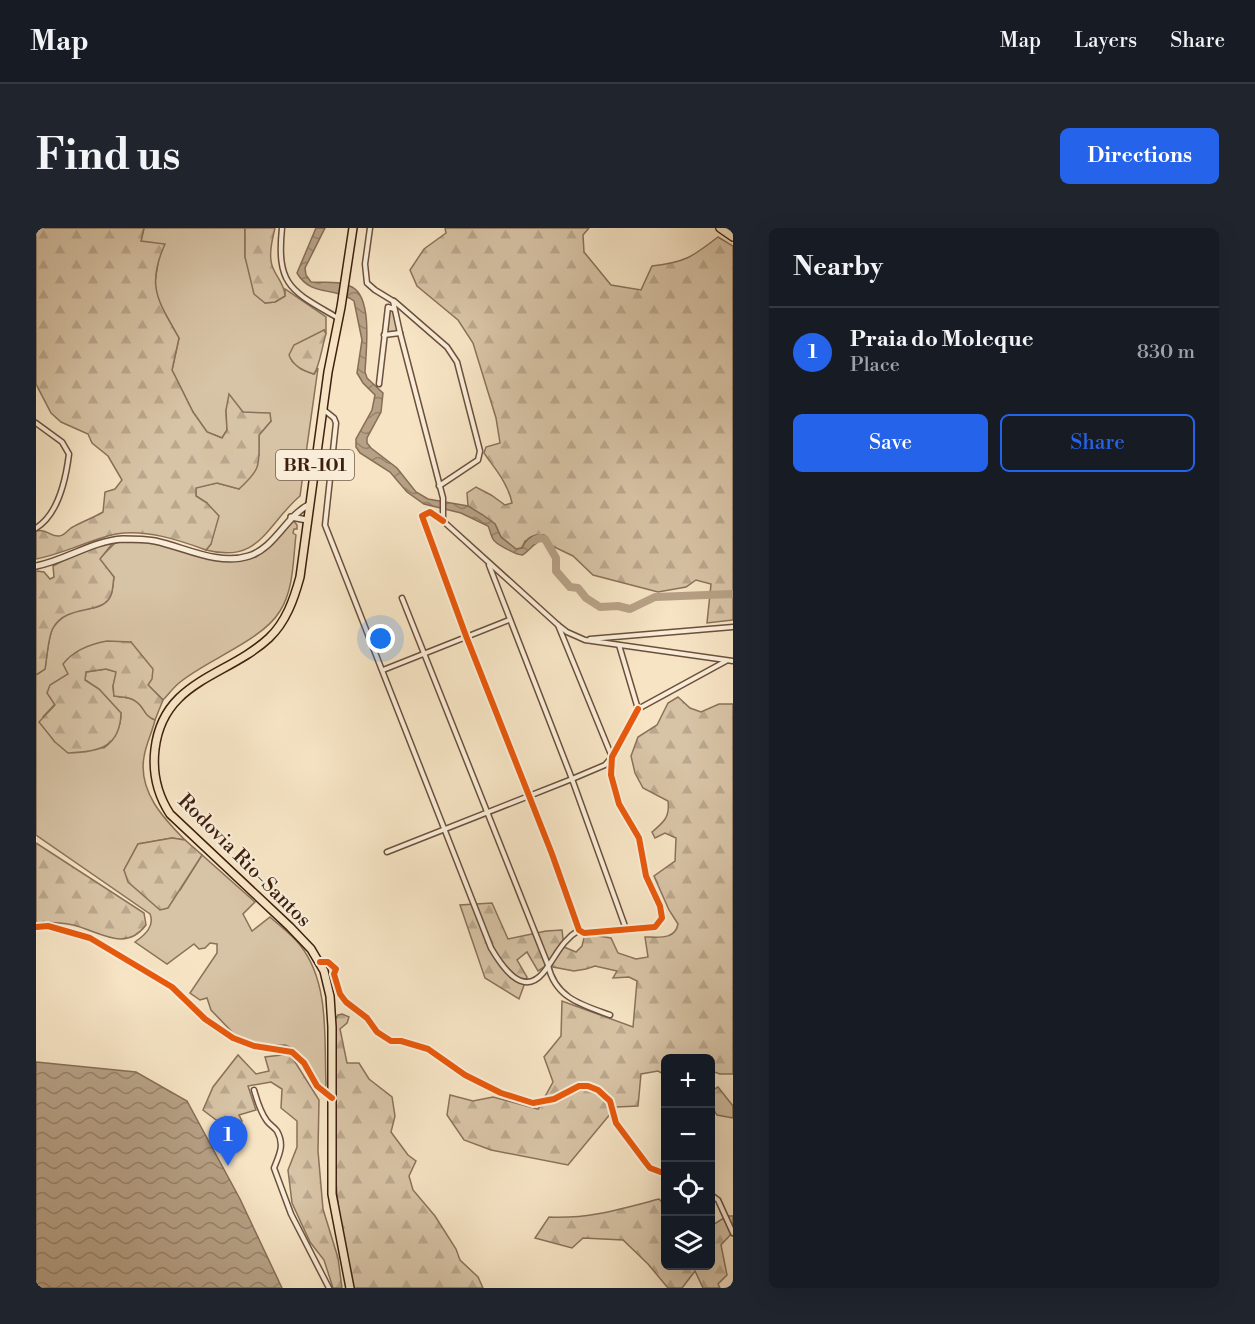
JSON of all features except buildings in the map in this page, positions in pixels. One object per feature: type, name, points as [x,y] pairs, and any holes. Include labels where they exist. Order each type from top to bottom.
[{"type":"highway","name":"Rodovia Rio-Santos","points":[[350,1288],[332,1194],[332,1027],[330,996],[320,962],[290,927],[170,814],[161,800],[153,763],[160,727],[174,702],[203,679],[269,638],[288,612],[294,599],[300,577],[328,372],[353,228]]},
{"type":"highway","points":[[720,228],[733,237]]},
{"type":"street","points":[[282,228],[281,260],[286,282],[301,296],[338,318]]},
{"type":"street","points":[[370,228],[365,264],[367,283],[393,301],[453,355],[457,362],[480,451],[478,460],[440,486]]},
{"type":"street","points":[[393,301],[443,498],[443,521]]},
{"type":"street","points":[[379,384],[388,307],[394,309]]},
{"type":"street","points":[[384,334],[400,333]]},
{"type":"street","points":[[324,410],[334,418],[336,423],[325,525],[491,948],[500,964],[513,977],[525,981],[539,977],[564,941],[579,930]]},
{"type":"street","points":[[36,423],[62,442],[69,454],[60,495],[47,518],[36,528]]},
{"type":"street","points":[[36,566],[47,564],[107,540],[156,541],[226,558],[248,557],[265,547],[291,517],[310,504]]},
{"type":"street","points":[[579,930],[422,516],[430,512],[443,521],[567,632],[585,640],[733,661]]},
{"type":"street","points":[[291,517],[307,520]]},
{"type":"street","points":[[488,562],[572,779],[626,929]]},
{"type":"street","points":[[402,598],[548,965],[551,979],[564,996],[610,1016]]},
{"type":"street","points":[[383,670],[509,620]]},
{"type":"street","points":[[558,625],[612,757],[611,776],[614,789],[619,804],[639,838],[646,876],[662,914],[655,927],[590,933],[579,930]]},
{"type":"street","points":[[585,640],[733,627]]},
{"type":"street","points":[[619,645],[638,709]]},
{"type":"street","points":[[387,852],[605,765],[612,757],[638,709],[727,660]]},
{"type":"street","points":[[36,927],[48,926],[90,938],[167,983],[205,1018],[233,1038],[254,1047],[292,1052],[304,1063],[317,1086],[332,1098]]},
{"type":"street","points":[[320,962],[328,962],[336,969],[334,974],[343,999],[367,1018],[377,1032],[385,1038],[428,1049],[465,1075],[501,1093],[533,1103],[554,1099],[579,1086],[588,1086],[598,1090],[610,1101],[616,1123],[645,1162],[661,1172]]},
{"type":"street","points":[[330,996],[339,991]]},
{"type":"street","points":[[254,1090],[266,1120],[278,1132],[280,1157],[274,1168],[285,1200],[329,1288]]},
{"type":"street","points":[[715,1197],[733,1233]]},
{"type":"green space","points":[[36,228],[144,228],[141,241],[165,244],[156,271],[157,293],[165,314],[179,338],[172,370],[193,412],[207,432],[222,438],[227,430],[226,410],[229,394],[243,412],[270,413],[271,421],[259,435],[258,465],[252,476],[239,489],[217,483],[196,488],[196,496],[207,503],[219,516],[211,544],[206,550],[162,536],[127,533],[116,534],[36,559],[36,531],[61,536],[71,528],[103,512],[105,492],[115,489],[122,480],[108,456],[92,443],[88,434],[61,422],[51,413],[36,384]]},
{"type":"green space","points":[[144,228],[245,228],[245,257],[265,303],[275,302],[285,296],[285,289],[326,317],[326,334],[324,330],[292,361],[301,369],[314,374],[318,368],[300,496],[270,530],[251,547],[239,552],[224,553],[206,550],[211,544],[207,503],[196,496],[196,487],[217,483],[239,489],[259,455],[259,435],[271,421],[243,412],[226,410],[227,430],[222,438],[207,432],[193,412],[172,370],[179,338],[154,288],[159,257],[141,241]]},
{"type":"green space","points":[[245,228],[275,228],[271,259],[273,268],[284,288],[285,296],[275,302],[265,303],[254,294],[245,257]]},
{"type":"green space","points":[[445,228],[589,228],[583,235],[584,252],[611,285],[641,290],[652,266],[673,263],[688,257],[718,237],[733,246],[733,620],[707,623],[711,584],[696,580],[686,587],[658,592],[593,575],[573,556],[552,546],[544,535],[525,541],[522,548],[516,549],[501,537],[495,524],[468,506],[467,493],[476,487],[505,505],[512,503],[504,483],[484,453],[486,447],[500,443],[496,418],[473,343],[458,320],[417,286],[410,270],[424,249],[446,233]]},
{"type":"green space","points":[[388,308],[393,309],[398,333],[386,334]]},
{"type":"green space","points":[[324,330],[326,334],[314,374],[299,367],[289,355],[294,345]]},
{"type":"green space","points":[[292,519],[297,529],[294,529],[293,533],[296,535],[288,593],[280,611],[260,632],[190,675],[163,700],[148,685],[131,642],[68,674],[55,704],[43,717],[55,742],[104,748],[117,733],[121,713],[99,689],[85,680],[86,672],[106,669],[117,672],[113,686],[114,696],[136,701],[155,720],[144,757],[145,781],[154,803],[168,823],[185,840],[172,838],[138,844],[124,870],[180,890],[202,855],[255,902],[243,914],[252,931],[270,917],[297,941],[310,960],[321,994],[325,1030],[325,1089],[321,1089],[295,1049],[285,1045],[265,1046],[234,1034],[211,1010],[207,998],[200,1000],[190,993],[217,953],[217,944],[210,943],[205,948],[199,949],[194,944],[167,964],[135,942],[150,926],[150,914],[36,835],[36,675],[45,669],[50,637],[57,623],[71,612],[100,606],[111,595],[114,577],[99,559],[117,541],[146,541],[231,561],[256,557]]},
{"type":"green space","points":[[117,541],[100,559],[114,577],[111,595],[101,606],[75,612],[59,620],[51,632],[45,669],[36,675],[36,571],[44,572],[50,579],[54,577],[53,566],[87,548]]},
{"type":"green space","points":[[107,641],[131,642],[153,669],[152,679],[148,685],[163,700],[155,720],[136,701],[114,696],[113,686],[116,672],[106,669],[86,672],[85,680],[99,689],[121,713],[120,725],[112,741],[105,746],[89,751],[68,753],[55,742],[39,722],[55,705],[47,693],[50,685],[68,674],[63,664],[72,655],[89,646]]},
{"type":"green space","points":[[678,697],[690,708],[701,712],[719,704],[733,704],[733,1074],[715,1072],[715,1054],[661,1054],[661,1073],[658,1071],[641,1074],[638,1106],[616,1107],[568,1165],[491,1150],[464,1140],[447,1115],[450,1095],[473,1101],[493,1097],[538,1109],[553,1082],[544,1057],[561,1036],[562,1001],[633,1027],[637,981],[629,977],[613,978],[617,971],[595,966],[574,971],[553,967],[552,962],[538,971],[527,952],[517,960],[527,977],[519,999],[485,978],[460,905],[492,903],[508,939],[562,930],[564,947],[576,952],[582,946],[585,934],[611,938],[618,953],[636,959],[648,957],[645,937],[661,937],[674,933],[678,924],[654,876],[675,861],[676,838],[665,833],[655,838],[652,832],[665,819],[668,801],[643,788],[635,773],[631,756],[638,737],[657,725],[668,703]]},
{"type":"green space","points":[[172,838],[185,840],[202,855],[168,908],[160,910],[128,882],[124,870],[138,844]]},
{"type":"green space","points":[[36,843],[144,913],[146,925],[138,933],[121,939],[68,924],[36,923]]},
{"type":"green space","points":[[338,1015],[349,1017],[347,1023],[340,1029],[347,1063],[359,1063],[369,1079],[392,1097],[395,1116],[391,1132],[408,1155],[416,1161],[409,1176],[413,1190],[435,1216],[456,1249],[460,1260],[478,1277],[483,1288],[354,1288],[340,1222],[334,1156],[334,1021]]},
{"type":"green space","points":[[290,1054],[319,1100],[318,1151],[323,1209],[338,1258],[342,1288],[333,1288],[324,1260],[310,1242],[292,1203],[288,1170],[297,1147],[297,1121],[281,1108],[282,1089],[271,1082],[248,1086],[256,1110],[239,1115],[242,1121],[224,1126],[203,1110],[213,1087],[238,1055],[256,1074],[269,1071],[265,1057]]},
{"type":"green space","points":[[718,1087],[733,1106],[733,1118],[717,1115],[715,1112],[715,1089]]},
{"type":"green space","points":[[659,1199],[661,1201],[661,1270],[715,1270],[715,1224],[727,1216],[733,1216],[733,1232],[721,1245],[727,1275],[718,1284],[720,1288],[703,1288],[695,1271],[682,1288],[668,1288],[648,1264],[623,1240],[583,1238],[572,1248],[535,1238],[549,1217],[591,1215]]},
{"type":"water","points":[[316,228],[325,228],[305,268],[306,275],[311,282],[337,283],[352,287],[359,293],[366,313],[365,372],[367,378],[383,393],[381,412],[367,438],[367,443],[397,468],[416,492],[428,499],[468,506],[495,524],[501,537],[516,549],[522,548],[531,537],[544,535],[545,539],[537,542],[524,554],[516,553],[498,544],[492,538],[488,526],[461,513],[424,504],[407,492],[390,472],[360,453],[356,447],[356,439],[372,410],[375,395],[357,373],[362,340],[354,301],[346,296],[309,285],[297,273]]},
{"type":"water","points":[[36,1062],[136,1072],[187,1101],[240,1199],[282,1288],[36,1288]]},
{"type":"waterway","points":[[535,540],[545,539],[556,558],[556,571],[570,587],[578,588],[586,598],[600,607],[618,606],[630,609],[655,597],[733,594]]},
{"type":"cycle path","points":[[443,521],[430,512],[422,516],[579,930],[584,933],[655,927],[662,918],[660,906],[646,876],[639,838],[619,804],[611,775],[612,757],[638,709]]},
{"type":"cycle path","points":[[36,927],[48,926],[90,938],[172,987],[205,1019],[233,1038],[254,1046],[292,1052],[304,1063],[317,1086],[332,1098]]},
{"type":"cycle path","points":[[320,962],[328,962],[336,969],[334,974],[340,994],[346,1002],[367,1018],[377,1032],[391,1041],[401,1041],[428,1049],[465,1075],[501,1093],[533,1103],[554,1099],[579,1086],[588,1086],[598,1090],[610,1101],[616,1123],[650,1168],[661,1172]]},
{"type":"place","name":"Praia do Moleque","points":[[228,1166]]}]
